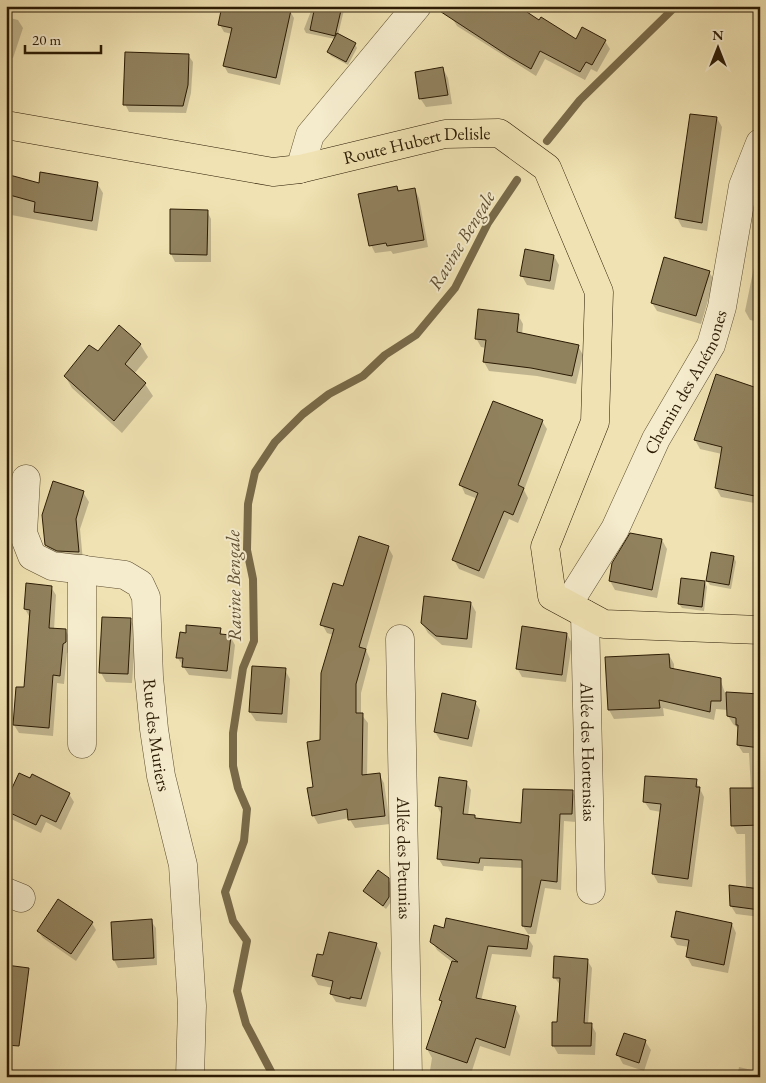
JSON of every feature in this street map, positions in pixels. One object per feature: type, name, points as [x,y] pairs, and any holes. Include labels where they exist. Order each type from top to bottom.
[{"type":"main road","name":"Route Hubert Delisle","points":[[6,125],[273,172],[300,169],[445,134],[500,133],[546,168],[600,292],[595,422],[544,547],[552,596],[604,624],[760,630]]},
{"type":"street","points":[[300,169],[310,135],[418,6]]},
{"type":"street","name":"Chemin des Anémones","points":[[576,609],[656,439],[711,344],[722,307],[743,186],[760,144]]},
{"type":"street","name":"Rue des Muriers","points":[[26,479],[23,533],[32,556],[52,566],[125,575],[140,584],[146,597],[149,677],[154,729],[161,776],[183,866],[192,1006],[190,1077]]},
{"type":"street","points":[[82,569],[82,744]]},
{"type":"street","name":"Allée des Hortensias","points":[[576,609],[591,890]]},
{"type":"street","name":"Allée des Petunias","points":[[400,638],[408,1077]]},
{"type":"building","points":[[222,6],[277,6],[291,10],[276,78],[223,66],[232,28],[218,25]]},
{"type":"building","points":[[315,6],[342,6],[335,36],[310,30]]},
{"type":"building","points":[[432,6],[518,6],[539,20],[541,17],[576,39],[582,27],[606,40],[592,65],[586,62],[580,72],[540,51],[531,69]]},
{"type":"building","points":[[337,33],[356,43],[346,62],[327,52]]},
{"type":"building","points":[[125,52],[189,54],[188,85],[183,106],[123,105]]},
{"type":"building","points":[[443,67],[448,95],[419,99],[415,72]]},
{"type":"building","points":[[690,114],[717,117],[702,223],[675,218]]},
{"type":"building","points":[[40,172],[98,182],[92,221],[34,212],[35,202],[6,194],[6,174],[39,183]]},
{"type":"building","points":[[397,186],[398,191],[415,188],[424,240],[387,246],[386,243],[369,246],[358,194]]},
{"type":"building","points":[[170,209],[208,210],[207,255],[170,254]]},
{"type":"building","points":[[525,249],[554,255],[550,281],[520,276]]},
{"type":"building","points":[[664,257],[710,271],[696,316],[651,303]]},
{"type":"building","points":[[478,309],[519,314],[517,332],[579,345],[572,376],[531,368],[483,362],[486,340],[475,339]]},
{"type":"building","points":[[119,325],[141,344],[125,364],[146,383],[114,421],[64,376],[89,345],[98,351]]},
{"type":"building","points":[[716,374],[760,389],[760,497],[715,488],[722,447],[694,440]]},
{"type":"building","points":[[493,401],[543,420],[518,485],[524,488],[513,515],[504,511],[479,571],[452,560],[478,493],[459,485]]},
{"type":"building","points":[[53,481],[84,491],[76,519],[79,552],[57,551],[45,545],[42,515]]},
{"type":"building","points":[[630,533],[662,539],[652,590],[609,581],[612,563]]},
{"type":"building","points":[[359,536],[389,546],[359,647],[366,649],[356,684],[356,713],[363,713],[362,775],[380,773],[385,816],[348,820],[347,809],[312,816],[307,788],[313,787],[307,742],[320,740],[321,673],[334,629],[320,625],[333,583],[343,586]]},
{"type":"building","points":[[711,552],[734,556],[729,585],[706,581]]},
{"type":"building","points":[[681,578],[705,581],[702,607],[678,604]]},
{"type":"building","points":[[26,583],[52,586],[49,628],[66,629],[66,642],[63,644],[60,676],[53,675],[49,728],[13,725],[16,687],[24,687],[30,610],[24,609]]},
{"type":"building","points":[[424,596],[471,602],[467,639],[436,636],[421,623]]},
{"type":"building","points":[[102,617],[131,618],[128,674],[99,673]]},
{"type":"building","points":[[186,625],[221,628],[220,634],[231,635],[227,671],[182,667],[183,658],[176,658],[180,632],[186,633]]},
{"type":"building","points":[[522,626],[567,633],[562,675],[516,669]]},
{"type":"building","points":[[669,654],[670,668],[721,678],[721,701],[711,701],[710,712],[659,700],[660,708],[608,710],[605,657]]},
{"type":"building","points":[[252,666],[286,668],[282,714],[249,712]]},
{"type":"building","points":[[726,692],[760,694],[760,748],[737,745],[738,725],[736,725],[736,718],[727,716]]},
{"type":"building","points":[[442,693],[476,701],[468,739],[434,732]]},
{"type":"building","points":[[19,773],[30,778],[32,774],[70,793],[56,822],[41,815],[36,825],[6,811],[6,801]]},
{"type":"building","points":[[645,776],[697,779],[696,787],[700,787],[688,879],[652,874],[661,804],[643,802]]},
{"type":"building","points":[[439,777],[467,781],[463,814],[475,815],[475,818],[521,823],[523,789],[573,790],[572,814],[560,814],[557,882],[541,880],[531,927],[522,926],[522,860],[480,858],[479,863],[437,859],[442,807],[435,806]]},
{"type":"building","points":[[730,788],[760,788],[760,825],[731,826]]},
{"type":"building","points":[[378,870],[389,878],[389,897],[383,906],[363,891]]},
{"type":"building","points":[[729,885],[760,889],[760,910],[730,906]]},
{"type":"building","points":[[58,899],[93,922],[71,954],[37,931]]},
{"type":"building","points":[[676,911],[732,923],[724,965],[686,957],[689,940],[671,937]]},
{"type":"building","points":[[446,918],[529,936],[527,949],[488,946],[476,998],[516,1006],[505,1048],[476,1038],[467,1063],[426,1049],[442,1001],[439,1000],[452,961],[458,962],[430,942],[434,925],[444,928]]},
{"type":"building","points":[[152,919],[154,958],[113,960],[111,922]]},
{"type":"building","points":[[329,932],[377,943],[361,999],[350,997],[350,999],[330,994],[333,981],[312,976],[317,954],[323,955]]},
{"type":"building","points":[[554,956],[588,959],[584,1023],[592,1023],[591,1046],[552,1046],[552,1022],[557,1022],[560,978],[553,978]]},
{"type":"building","points":[[6,965],[29,968],[19,1046],[6,1045]]},
{"type":"building","points":[[624,1033],[646,1040],[639,1063],[616,1055]]},
{"type":"waterway","name":"Ravine Bengale","points":[[547,141],[580,100],[676,6]]},
{"type":"waterway","name":"Ravine Bengale","points":[[274,1077],[246,1024],[237,991],[247,941],[233,921],[225,892],[244,841],[247,809],[238,788],[233,766],[233,733],[243,668],[254,641],[253,579],[247,550],[248,504],[255,472],[275,442],[303,414],[329,394],[363,376],[385,355],[416,335],[455,288],[488,223],[517,180]]}]
